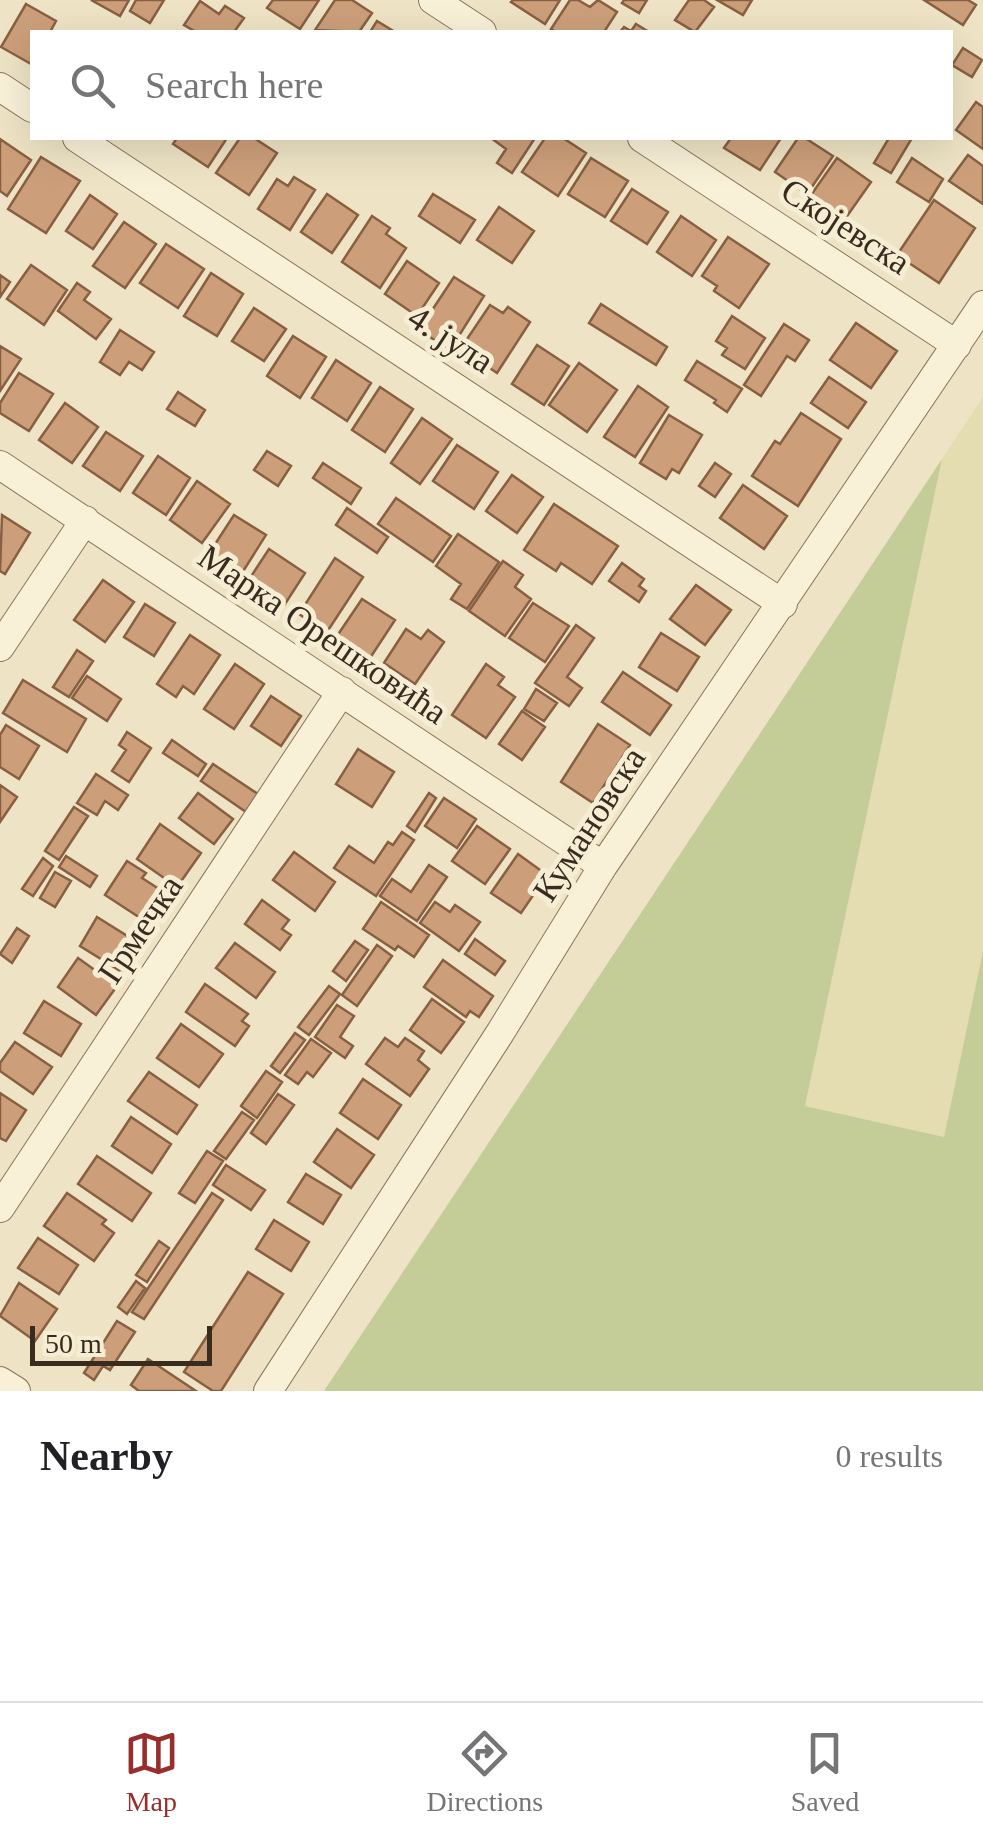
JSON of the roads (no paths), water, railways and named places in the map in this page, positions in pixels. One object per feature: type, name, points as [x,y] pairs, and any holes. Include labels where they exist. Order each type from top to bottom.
[{"type":"street","points":[[433,0],[479,30]]},
{"type":"street","points":[[0,87],[30,107]]},
{"type":"street","name":"4. јула","points":[[80,140],[783,604]]},
{"type":"street","name":"Скојевска","points":[[645,140],[958,344]]},
{"type":"street","name":"Кумановска","points":[[268,1391],[500,1033],[603,866],[983,304]]},
{"type":"street","name":"Марка Орешковића","points":[[0,464],[603,866]]},
{"type":"street","points":[[0,647],[85,520]]},
{"type":"street","name":"Грмечка","points":[[0,1208],[342,692]]},
{"type":"street","points":[[0,1381],[16,1391]]}]
